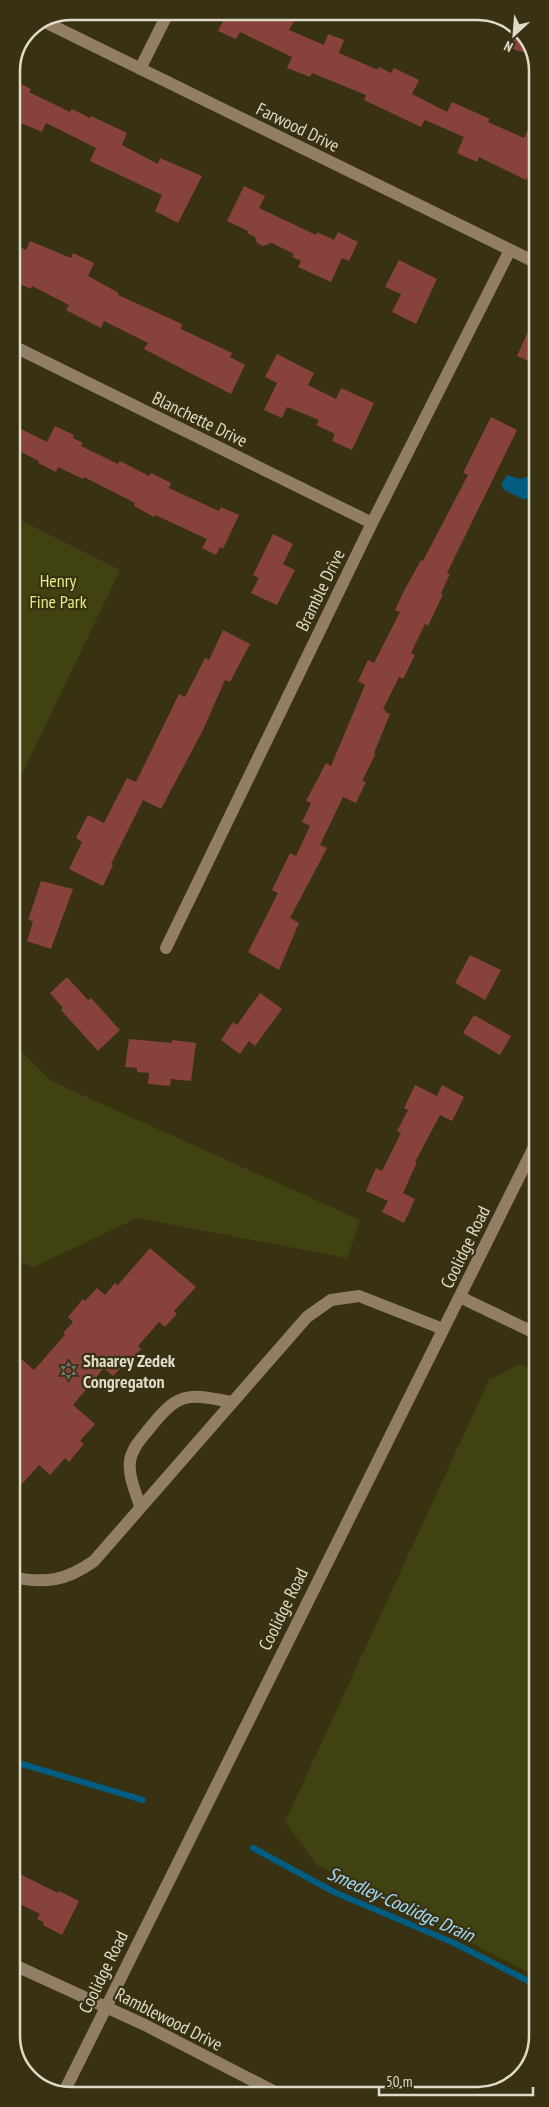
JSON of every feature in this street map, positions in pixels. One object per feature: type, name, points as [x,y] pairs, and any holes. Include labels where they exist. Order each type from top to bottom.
[{"type":"street","points":[[140,69],[164,20]]},
{"type":"street","name":"Farwood Drive","points":[[50,25],[529,259]]},
{"type":"street","name":"Bramble Drive","points":[[166,948],[372,523],[510,250]]},
{"type":"street","name":"Blanchette Drive","points":[[20,349],[372,523]]},
{"type":"street","name":"Coolidge Road","points":[[66,2087],[529,1157]]},
{"type":"street","points":[[20,1579],[35,1582],[60,1579],[78,1573],[94,1561],[306,1317],[331,1300],[359,1296],[443,1329]]},
{"type":"street","points":[[460,1297],[529,1330]]},
{"type":"street","points":[[140,1506],[131,1476],[130,1463],[133,1449],[165,1408],[180,1399],[198,1395],[231,1402]]},
{"type":"street","name":"Ramblewood Drive","points":[[20,1968],[69,1992],[105,2006],[264,2087]]},
{"type":"green space","name":"Henry Fine Park","points":[[20,520],[120,570],[20,778]]},
{"type":"green space","points":[[20,1050],[51,1081],[360,1220],[347,1258],[137,1218],[34,1267],[20,1262]]},
{"type":"green space","points":[[520,1364],[529,1369],[529,1972],[317,1865],[285,1822],[489,1380]]},
{"type":"water","points":[[507,475],[520,479],[529,476],[529,498],[524,500],[503,489],[501,484]]},
{"type":"building","points":[[224,20],[292,20],[294,21],[289,30],[324,45],[328,34],[344,40],[339,53],[378,70],[379,67],[391,73],[394,68],[419,80],[412,94],[447,112],[452,102],[490,119],[488,122],[524,138],[529,128],[529,174],[526,180],[479,157],[477,162],[457,153],[464,137],[425,120],[421,127],[364,100],[366,95],[312,73],[310,77],[287,68],[292,57],[240,32],[236,39],[218,31]]},
{"type":"building","points":[[512,33],[522,45],[525,53],[508,48]]},
{"type":"building","points":[[20,84],[31,89],[29,92],[70,112],[72,109],[90,118],[91,116],[127,133],[122,145],[158,164],[160,158],[202,176],[178,223],[155,211],[162,195],[90,161],[96,148],[46,123],[42,132],[20,123]]},
{"type":"building","points":[[244,186],[265,196],[259,208],[316,235],[317,232],[334,240],[338,232],[358,242],[349,261],[342,258],[331,282],[298,267],[301,261],[292,257],[294,254],[272,243],[263,246],[257,243],[255,237],[247,233],[248,231],[227,221]]},
{"type":"building","points":[[30,241],[71,258],[73,253],[94,263],[88,276],[119,293],[118,295],[182,324],[181,329],[232,353],[230,357],[245,365],[231,394],[144,349],[148,343],[104,321],[101,328],[66,310],[69,305],[32,286],[31,289],[20,284],[20,247],[26,250]]},
{"type":"building","points":[[399,260],[437,279],[416,324],[392,312],[401,294],[385,287]]},
{"type":"building","points":[[529,330],[529,361],[517,356]]},
{"type":"building","points":[[277,354],[314,373],[308,385],[336,399],[341,388],[374,403],[352,450],[332,441],[335,434],[316,425],[319,420],[287,407],[282,418],[264,410],[277,383],[265,377]]},
{"type":"building","points":[[491,417],[517,430],[447,573],[450,574],[441,593],[443,594],[428,626],[425,624],[411,653],[415,655],[403,679],[399,677],[383,709],[390,714],[374,753],[376,753],[362,781],[366,782],[356,803],[343,797],[320,845],[327,848],[290,918],[299,923],[279,970],[248,952],[278,893],[272,890],[290,853],[296,856],[310,826],[302,822],[311,803],[306,801],[326,763],[331,766],[365,685],[358,681],[368,660],[374,663],[400,612],[395,610],[468,475],[463,473]]},
{"type":"building","points":[[55,426],[74,435],[73,438],[83,443],[81,446],[118,464],[120,461],[149,476],[151,473],[171,483],[169,488],[219,511],[221,507],[239,515],[223,549],[220,547],[216,555],[202,548],[207,539],[155,515],[154,517],[134,506],[135,503],[84,477],[83,479],[58,467],[56,472],[38,463],[39,461],[20,452],[20,428],[47,442]]},
{"type":"building","points":[[273,534],[293,544],[283,564],[295,570],[277,605],[251,593],[259,578],[253,575]]},
{"type":"building","points":[[223,630],[250,644],[230,682],[225,680],[203,730],[161,809],[143,800],[111,864],[113,865],[103,886],[69,869],[82,842],[76,838],[88,815],[104,823],[127,778],[136,782],[179,694],[185,697],[205,658],[209,660]]},
{"type":"building","points":[[41,881],[73,889],[51,949],[27,941],[33,921],[28,920]]},
{"type":"building","points":[[470,955],[501,970],[485,1000],[455,983]]},
{"type":"building","points":[[67,977],[88,1000],[91,998],[120,1030],[98,1051],[61,1010],[63,1008],[50,993]]},
{"type":"building","points":[[260,993],[282,1009],[255,1046],[249,1041],[240,1054],[221,1040],[233,1022],[237,1025]]},
{"type":"building","points":[[474,1015],[511,1036],[500,1055],[463,1033]]},
{"type":"building","points":[[129,1039],[172,1043],[172,1040],[196,1043],[191,1081],[171,1079],[170,1086],[148,1084],[149,1073],[137,1072],[137,1068],[125,1067]]},
{"type":"building","points":[[415,1085],[437,1096],[442,1085],[464,1097],[452,1121],[440,1115],[415,1162],[417,1162],[403,1193],[415,1199],[404,1223],[382,1212],[388,1201],[366,1191],[376,1168],[382,1171],[401,1133],[397,1131],[408,1110],[404,1108]]},
{"type":"building","name":"Shaarey Zedek Congregaton","points":[[150,1248],[196,1287],[174,1311],[177,1314],[165,1327],[159,1322],[138,1346],[141,1349],[126,1367],[123,1365],[113,1376],[104,1368],[73,1405],[95,1424],[80,1441],[84,1444],[69,1462],[65,1458],[50,1475],[39,1465],[20,1486],[20,1358],[34,1370],[65,1335],[63,1333],[73,1322],[68,1317],[83,1299],[85,1301],[97,1288],[105,1295],[115,1283],[118,1285]]},
{"type":"building","points":[[20,1874],[79,1901],[62,1935],[43,1925],[44,1922],[37,1919],[40,1914],[20,1904]]},
{"type":"waterway","name":"Smedley-Coolidge Drain","points":[[20,1763],[143,1800]]},
{"type":"waterway","name":"Smedley-Coolidge Drain","points":[[253,1848],[334,1892],[454,1943],[529,1981]]},
{"type":"place","name":"Shaarey Zedek Congregaton","points":[[69,1370]]}]
